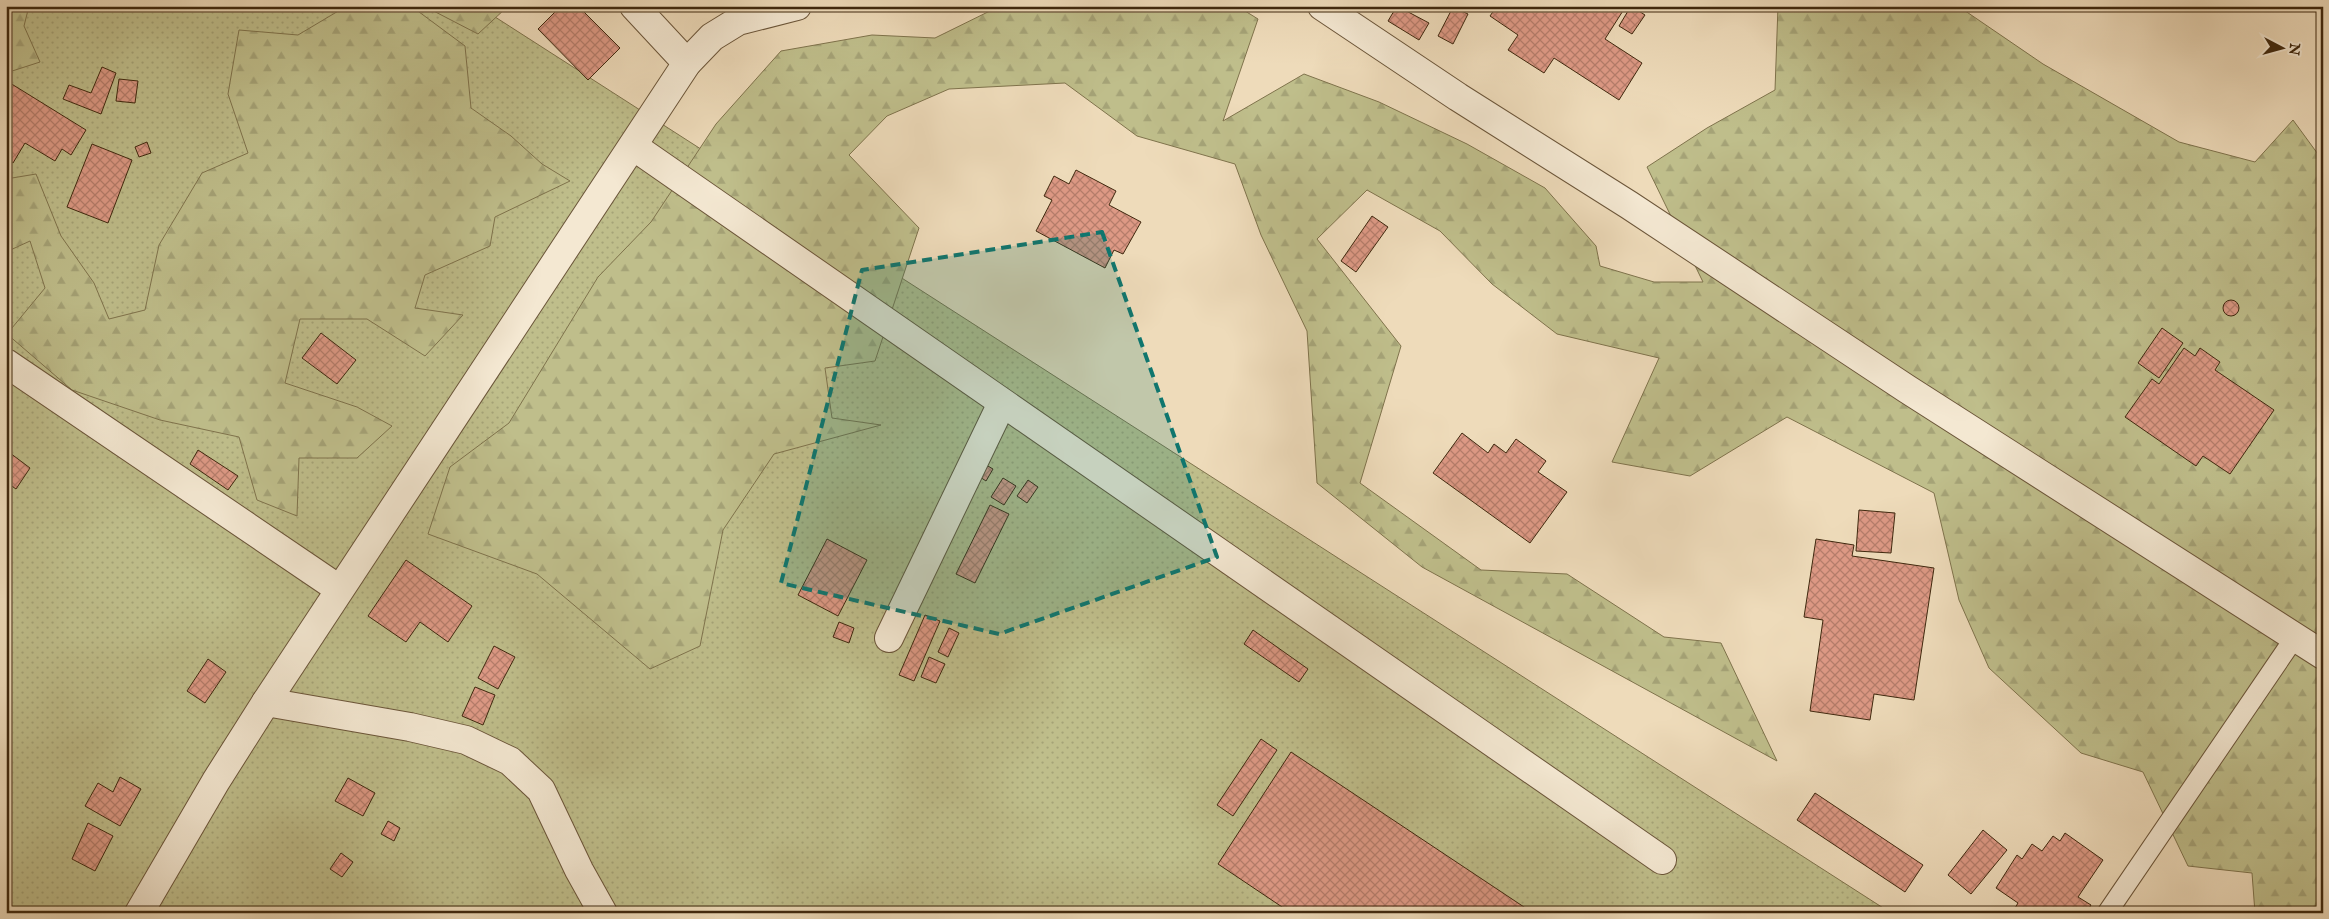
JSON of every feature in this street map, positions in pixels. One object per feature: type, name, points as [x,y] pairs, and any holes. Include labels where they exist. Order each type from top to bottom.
[{"type":"street","points":[[634,6],[686,63]]},
{"type":"street","points":[[139,913],[216,781],[266,702],[686,63],[712,37],[738,21],[797,6]]},
{"type":"street","points":[[1322,6],[1458,97],[1629,205],[1907,389],[2323,655]]},
{"type":"street","points":[[633,146],[1662,860]]},
{"type":"street","points":[[6,363],[339,589]]},
{"type":"street","points":[[889,638],[1002,403]]},
{"type":"street","points":[[266,702],[410,727],[466,740],[510,761],[541,790],[579,870],[603,913]]},
{"type":"lane","points":[[2108,913],[2295,637]]},
{"type":"highlighted area","points":[[1102,232],[1217,557],[999,634],[781,583],[862,270]]},
{"type":"green space","points":[[6,6],[478,6],[1891,913],[6,913]]},
{"type":"green space","points":[[6,6],[29,6],[24,26],[40,62],[6,73]]},
{"type":"green space","points":[[411,6],[465,46],[471,108],[511,136],[542,164],[570,181],[495,217],[490,246],[425,275],[415,308],[463,315],[425,356],[367,319],[300,319],[285,383],[357,407],[392,426],[357,458],[299,458],[297,516],[257,500],[239,437],[160,420],[72,390],[7,334],[45,288],[30,241],[6,252],[6,179],[36,174],[61,236],[94,283],[109,319],[145,310],[159,245],[202,173],[248,153],[228,94],[239,30],[298,35],[345,7]]},
{"type":"green space","points":[[424,6],[504,6],[506,8],[478,34]]},
{"type":"green space","points":[[1000,6],[1237,6],[1258,19],[1223,121],[1304,74],[1379,102],[1467,144],[1545,188],[1596,246],[1600,266],[1654,282],[1703,282],[1647,167],[1707,128],[1775,90],[1778,6],[1958,6],[2043,64],[2179,142],[2255,162],[2293,120],[2323,161],[2323,913],[2255,913],[2252,873],[2188,866],[2143,772],[2081,753],[1989,668],[1959,600],[1934,493],[1787,417],[1690,476],[1612,462],[1659,358],[1557,334],[1492,284],[1440,231],[1367,190],[1317,239],[1401,346],[1360,483],[1481,570],[1567,574],[1664,637],[1721,643],[1777,761],[1422,567],[1317,483],[1307,331],[1261,235],[1235,164],[1137,136],[1065,83],[949,89],[887,116],[849,155],[919,228],[875,361],[825,368],[832,418],[881,425],[774,454],[723,530],[700,646],[650,669],[537,574],[428,534],[450,467],[509,423],[598,277],[651,222],[716,124],[781,51],[872,35],[935,38]]},
{"type":"building","points":[[561,6],[578,6],[620,48],[588,80],[538,29]]},
{"type":"building","points":[[1397,6],[1429,23],[1419,40],[1388,21]]},
{"type":"building","points":[[1497,6],[1626,6],[1605,39],[1642,63],[1619,100],[1554,58],[1544,73],[1508,50],[1518,35],[1490,16]]},
{"type":"building","points":[[1631,6],[1645,15],[1632,34],[1619,26]]},
{"type":"building","points":[[1453,7],[1468,14],[1453,44],[1438,36]]},
{"type":"building","points":[[102,67],[116,73],[101,114],[63,99],[69,85],[91,93]]},
{"type":"building","points":[[119,79],[138,81],[135,103],[116,101]]},
{"type":"building","points":[[10,83],[86,130],[71,155],[62,149],[55,161],[25,143],[13,163],[6,159],[6,89]]},
{"type":"building","points":[[147,142],[151,153],[139,157],[135,147]]},
{"type":"building","points":[[92,144],[132,160],[108,223],[67,207]]},
{"type":"building","points":[[1076,170],[1116,191],[1109,205],[1141,222],[1123,254],[1114,250],[1105,268],[1036,231],[1052,200],[1044,196],[1054,176],[1069,184]]},
{"type":"building","points":[[1372,216],[1388,227],[1356,272],[1341,261]]},
{"type":"building","points":[[2231,300],[2237,302],[2239,308],[2237,314],[2231,316],[2225,314],[2223,308],[2225,302]]},
{"type":"building","points":[[2162,328],[2183,343],[2159,378],[2138,363]]},
{"type":"building","points":[[321,333],[356,360],[337,384],[302,358]]},
{"type":"building","points":[[2184,348],[2195,356],[2200,348],[2220,362],[2215,370],[2274,410],[2230,474],[2203,456],[2196,466],[2125,417],[2152,379],[2159,384]]},
{"type":"building","points":[[1462,433],[1488,453],[1494,444],[1506,453],[1516,439],[1546,461],[1538,472],[1567,492],[1530,543],[1433,473]]},
{"type":"building","points":[[6,450],[30,468],[16,489],[6,482]]},
{"type":"building","points":[[198,450],[238,476],[228,490],[190,464]]},
{"type":"building","points":[[981,462],[993,469],[986,481],[974,473]]},
{"type":"building","points":[[1003,478],[1016,486],[1004,505],[991,497]]},
{"type":"building","points":[[1028,480],[1038,487],[1027,503],[1017,496]]},
{"type":"building","points":[[990,505],[1009,514],[975,583],[956,574]]},
{"type":"building","points":[[1859,510],[1895,513],[1891,553],[1856,551]]},
{"type":"building","points":[[827,539],[867,560],[838,616],[798,595]]},
{"type":"building","points":[[1816,539],[1854,545],[1852,556],[1934,568],[1914,700],[1874,694],[1870,720],[1810,711],[1823,620],[1804,617]]},
{"type":"building","points":[[406,560],[472,606],[448,642],[420,622],[406,642],[368,616]]},
{"type":"building","points":[[925,615],[940,621],[914,681],[899,675]]},
{"type":"building","points":[[839,622],[854,628],[849,643],[833,637]]},
{"type":"building","points":[[949,628],[959,633],[948,657],[938,652]]},
{"type":"building","points":[[1253,630],[1308,669],[1299,682],[1244,644]]},
{"type":"building","points":[[494,646],[515,657],[498,689],[478,678]]},
{"type":"building","points":[[929,657],[945,664],[936,683],[921,677]]},
{"type":"building","points":[[208,659],[226,672],[205,703],[187,691]]},
{"type":"building","points":[[475,687],[495,695],[483,725],[462,716]]},
{"type":"building","points":[[1261,739],[1277,750],[1233,816],[1217,805]]},
{"type":"building","points":[[1291,752],[1533,913],[1291,913],[1218,864]]},
{"type":"building","points":[[120,777],[141,789],[120,826],[85,806],[98,783],[113,792]]},
{"type":"building","points":[[348,778],[375,793],[363,816],[335,801]]},
{"type":"building","points":[[1815,793],[1923,865],[1905,892],[1797,820]]},
{"type":"building","points":[[388,821],[400,828],[394,841],[381,834]]},
{"type":"building","points":[[88,823],[113,836],[95,871],[72,859]]},
{"type":"building","points":[[1983,830],[2007,850],[1971,894],[1948,875]]},
{"type":"building","points":[[2065,833],[2103,860],[2078,897],[2091,905],[2086,913],[2012,913],[2018,903],[1996,888],[2017,855],[2022,859],[2032,844],[2042,851],[2053,836],[2060,841]]},
{"type":"building","points":[[341,853],[353,862],[342,877],[330,869]]}]
